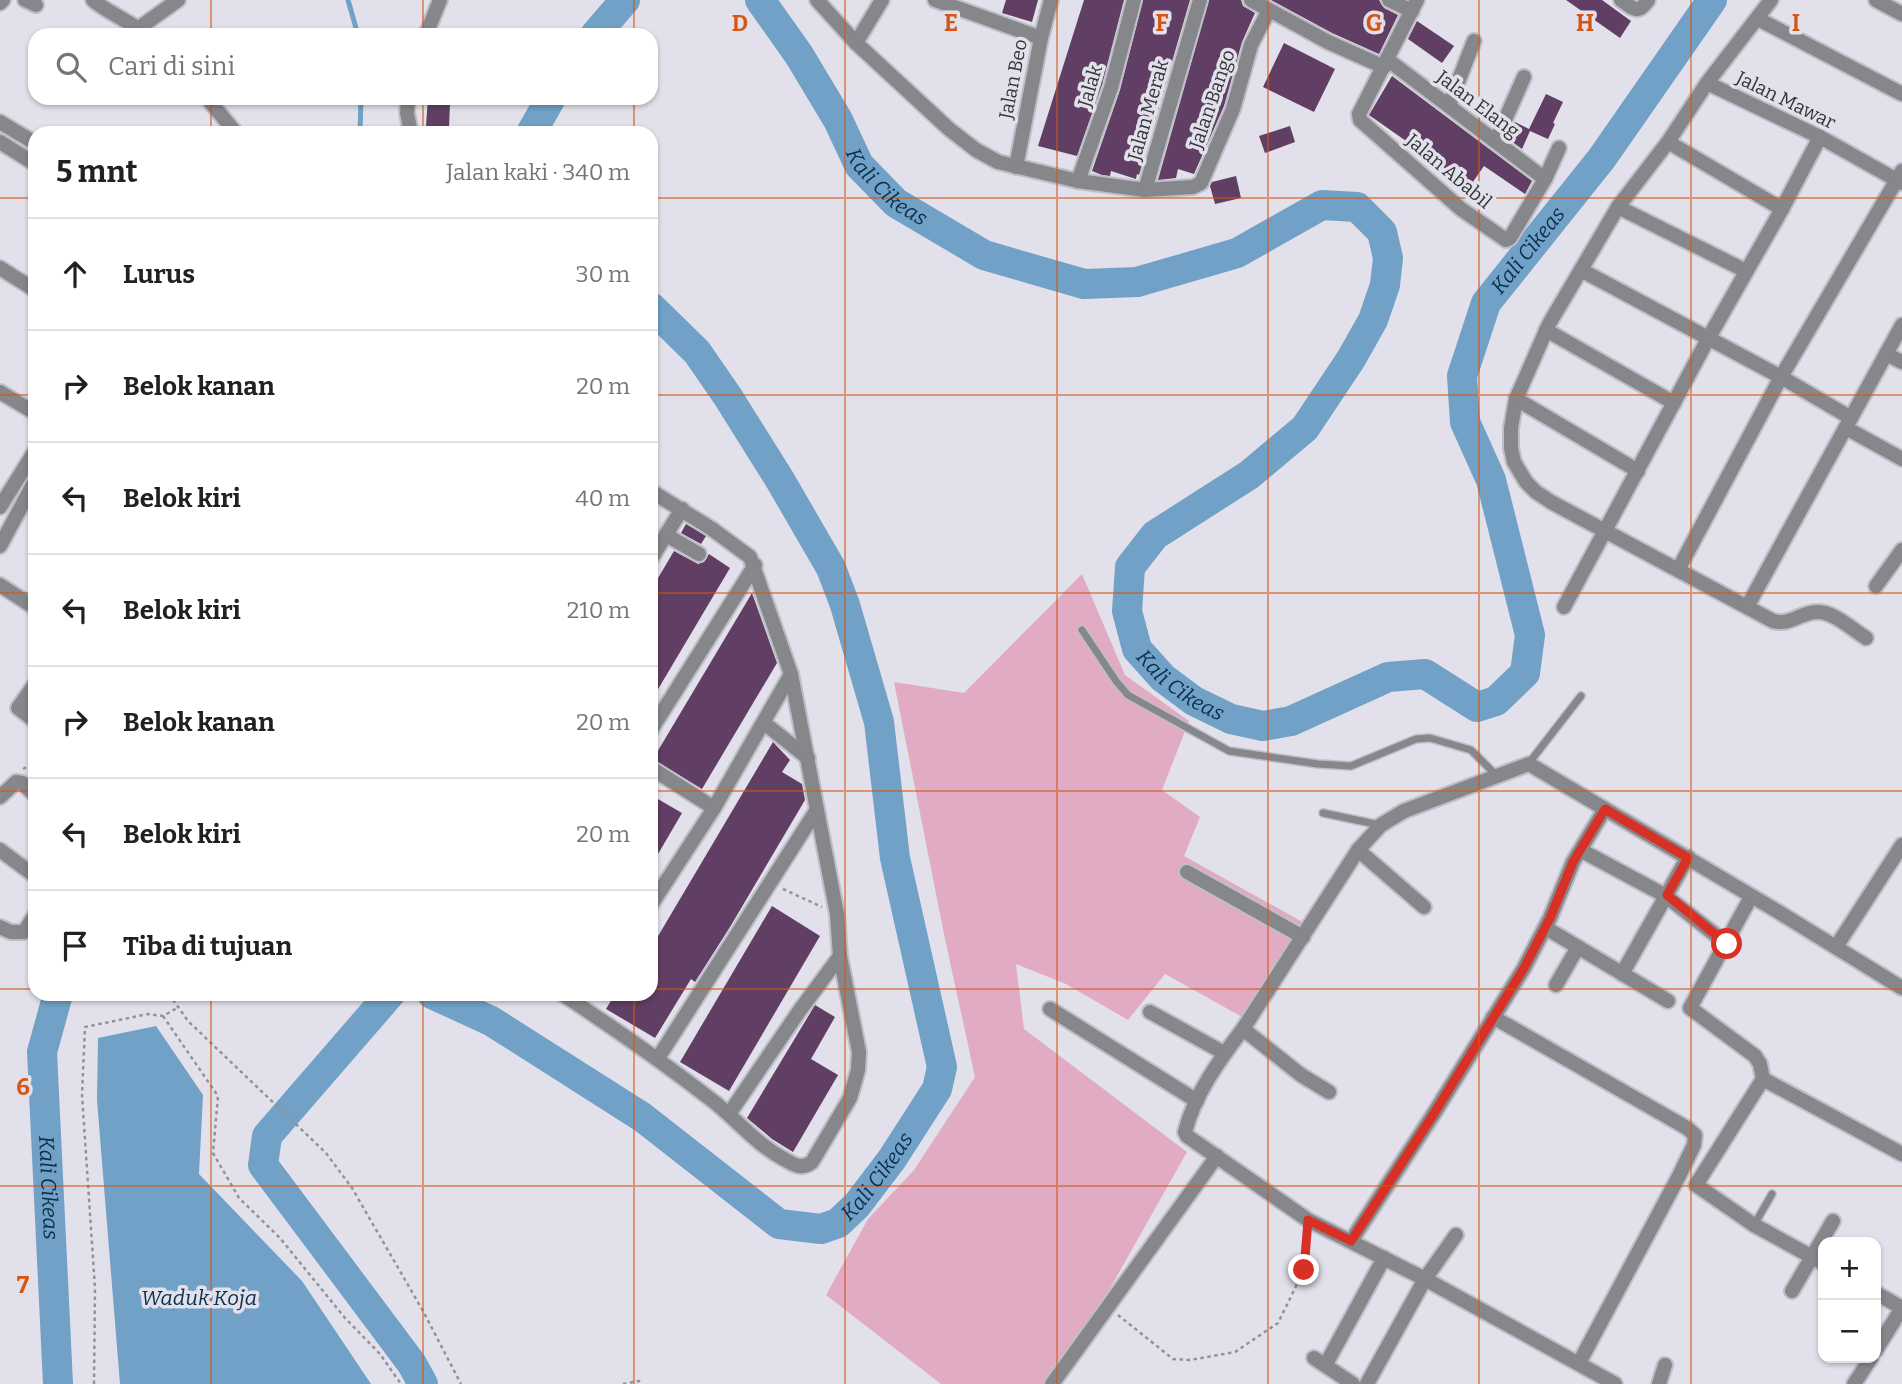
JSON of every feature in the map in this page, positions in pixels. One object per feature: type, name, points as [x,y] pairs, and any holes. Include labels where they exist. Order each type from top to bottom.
[{"type":"street","points":[[93,0],[109,13],[136,28]]},
{"type":"street","points":[[147,28],[178,0]]},
{"type":"street","points":[[429,28],[440,0]]},
{"type":"street","name":"Jalan Bango","points":[[817,0],[856,43],[949,129],[976,150],[998,162],[1016,167],[1078,181],[1145,190],[1193,187],[1201,183],[1233,109],[1251,46],[1269,10]]},
{"type":"street","points":[[856,43],[882,0]]},
{"type":"street","points":[[935,0],[1041,38]]},
{"type":"street","name":"Jalan Beo","points":[[1016,167],[1051,0]]},
{"type":"street","name":"Jalak","points":[[1078,181],[1111,88],[1134,0]]},
{"type":"street","name":"Jalan Merak","points":[[1145,190],[1200,0]]},
{"type":"street","name":"Jalan Elang","points":[[1251,0],[1328,42],[1386,64],[1448,105],[1545,179]]},
{"type":"street","points":[[1386,64],[1415,5],[1389,0]]},
{"type":"street","points":[[1622,0],[1639,9],[1643,8],[1648,0]]},
{"type":"street","name":"Jalan Mawar","points":[[1771,0],[1707,83],[1820,136],[1900,178]]},
{"type":"street","points":[[1876,0],[1902,14]]},
{"type":"street","points":[[1758,19],[1902,94]]},
{"type":"street","points":[[1448,105],[1474,41]]},
{"type":"street","name":"Jalan Ababil","points":[[1386,64],[1359,114],[1360,120],[1461,209],[1502,238],[1510,239],[1545,179]]},
{"type":"street","points":[[1496,140],[1524,77]]},
{"type":"street","points":[[1707,83],[1668,142],[1618,207],[1546,330],[1516,400],[1511,428],[1514,462],[1526,482],[1551,502],[1747,607],[1780,623],[1821,611],[1866,638]]},
{"type":"street","points":[[213,105],[230,126]]},
{"type":"street","points":[[408,105],[410,126]]},
{"type":"street","points":[[0,122],[28,139]]},
{"type":"street","points":[[1564,607],[1820,136]]},
{"type":"street","points":[[0,142],[28,160]]},
{"type":"street","points":[[1668,142],[1782,209]]},
{"type":"street","points":[[1545,179],[1559,148]]},
{"type":"street","points":[[1678,570],[1781,377],[1900,178]]},
{"type":"street","points":[[1618,207],[1746,271]]},
{"type":"street","points":[[0,268],[28,286]]},
{"type":"street","points":[[1581,270],[1781,377],[1902,459]]},
{"type":"street","points":[[1747,607],[1902,326]]},
{"type":"street","points":[[1546,330],[1674,402]]},
{"type":"street","points":[[1886,354],[1902,362]]},
{"type":"street","points":[[0,392],[28,409]]},
{"type":"street","points":[[1516,400],[1638,471]]},
{"type":"street","points":[[0,507],[28,462]]},
{"type":"street","points":[[573,1001],[658,1058],[729,1114],[753,1138],[800,1167],[806,1167],[813,1162],[850,1098],[858,1070],[857,1034],[840,956],[837,914],[816,811],[815,789],[791,674],[755,565],[743,550],[658,495]]},
{"type":"street","points":[[0,546],[28,504]]},
{"type":"street","points":[[658,548],[682,509]]},
{"type":"street","points":[[666,536],[699,554]]},
{"type":"street","points":[[1876,586],[1902,550]]},
{"type":"street","points":[[658,719],[755,565]]},
{"type":"street","points":[[0,585],[28,603]]},
{"type":"street","points":[[658,894],[764,723],[791,674]]},
{"type":"street","points":[[28,694],[18,708],[28,716]]},
{"type":"street","points":[[764,723],[808,758]]},
{"type":"street","points":[[1615,1384],[1425,1279],[1308,1220],[1185,1132],[1197,1101],[1224,1053],[1243,1029],[1358,850],[1381,825],[1404,811],[1529,764],[1902,988]]},
{"type":"street","points":[[658,772],[713,807]]},
{"type":"street","points":[[0,797],[16,782],[28,789]]},
{"type":"street","points":[[1351,1241],[1524,968],[1550,918],[1573,862],[1605,809]]},
{"type":"street","points":[[658,1058],[816,811]]},
{"type":"street","points":[[1836,947],[1902,845]]},
{"type":"street","points":[[0,850],[28,871]]},
{"type":"street","points":[[1358,850],[1424,907]]},
{"type":"street","points":[[1586,853],[1667,895],[1727,944]]},
{"type":"street","points":[[1622,974],[1688,858]]},
{"type":"street","points":[[1187,872],[1303,936]]},
{"type":"street","points":[[1696,1185],[1763,1079],[1755,1056],[1690,1009],[1751,897]]},
{"type":"street","points":[[0,928],[11,932],[24,932],[28,926]]},
{"type":"street","points":[[1551,931],[1668,1001]]},
{"type":"street","points":[[1556,985],[1578,947]]},
{"type":"street","points":[[729,1114],[840,956]]},
{"type":"street","points":[[582,1007],[586,1001]]},
{"type":"street","points":[[1050,1010],[1197,1101]]},
{"type":"street","points":[[1150,1012],[1224,1053]]},
{"type":"street","points":[[1493,1017],[1695,1135],[1694,1145],[1679,1177],[1579,1363]]},
{"type":"street","points":[[1243,1029],[1301,1076],[1328,1092]]},
{"type":"street","points":[[1763,1079],[1902,1154]]},
{"type":"street","points":[[1052,1384],[1217,1156]]},
{"type":"street","points":[[1679,1177],[1696,1185],[1754,1225],[1817,1260]]},
{"type":"street","points":[[1792,1291],[1817,1260],[1833,1221]]},
{"type":"street","points":[[1367,1384],[1425,1279],[1456,1235]]},
{"type":"street","points":[[1353,1384],[1320,1361],[1384,1258]]},
{"type":"street","points":[[1881,1296],[1902,1308],[1881,1342]]},
{"type":"street","points":[[1854,1384],[1868,1363]]},
{"type":"street","points":[[1659,1384],[1665,1365]]},
{"type":"lane","points":[[1082,630],[1128,695],[1229,751],[1351,766],[1416,739],[1430,738],[1471,750],[1497,776]]},
{"type":"lane","points":[[1529,764],[1581,696]]},
{"type":"lane","points":[[1323,813],[1381,825]]},
{"type":"lane","points":[[1754,1225],[1772,1194]]},
{"type":"path","points":[[771,883],[837,914]]},
{"type":"path","points":[[173,1001],[239,1071],[326,1153],[352,1188],[423,1311],[461,1384]]},
{"type":"path","points":[[94,1384],[95,1288],[82,1095],[85,1027],[148,1014],[163,1016],[177,1008]]},
{"type":"path","points":[[163,1016],[218,1096],[213,1153],[239,1198],[280,1238],[345,1318],[380,1354],[401,1384]]},
{"type":"path","points":[[1107,1307],[1174,1359],[1190,1360],[1235,1352],[1278,1323],[1304,1270],[1308,1220]]},
{"type":"path","points":[[623,1384],[639,1381],[642,1384]]},
{"type":"shaded area","points":[[1082,574],[1125,675],[1189,721],[1162,790],[1200,817],[1184,856],[1308,925],[1244,1018],[1165,974],[1128,1020],[1066,984],[1016,964],[1024,1029],[1187,1152],[1056,1384],[941,1384],[826,1295],[868,1219],[914,1170],[975,1077],[894,682],[964,693]]},
{"type":"water","name":"Waduk Koja","points":[[156,1026],[203,1095],[199,1174],[302,1281],[371,1384],[120,1384],[97,1100],[98,1038]]},
{"type":"building","points":[[1006,0],[1038,0],[1032,22],[1002,13]]},
{"type":"building","points":[[1084,0],[1124,0],[1102,85],[1077,156],[1038,146]]},
{"type":"building","points":[[1143,0],[1190,0],[1139,175],[1137,174],[1136,179],[1111,171],[1110,176],[1102,175],[1092,171],[1120,90]]},
{"type":"building","points":[[1209,0],[1241,0],[1243,6],[1255,13],[1242,42],[1224,106],[1194,174],[1178,169],[1176,178],[1158,180]]},
{"type":"building","points":[[1271,0],[1379,0],[1384,8],[1398,15],[1379,54],[1332,33]]},
{"type":"building","points":[[1566,0],[1602,0],[1631,21],[1620,38]]},
{"type":"building","points":[[1417,21],[1454,46],[1442,63],[1408,39]]},
{"type":"building","points":[[1284,43],[1335,69],[1314,112],[1263,87]]},
{"type":"building","points":[[1392,76],[1532,181],[1525,194],[1484,166],[1470,186],[1369,115]]},
{"type":"building","points":[[1546,94],[1563,102],[1553,123],[1555,124],[1548,139],[1530,131],[1522,149],[1507,138],[1515,122],[1529,129]]},
{"type":"building","points":[[428,105],[450,105],[449,126],[426,126]]},
{"type":"building","points":[[1290,126],[1295,142],[1265,153],[1259,136]]},
{"type":"building","points":[[1236,176],[1241,198],[1215,204],[1210,186],[1212,182]]},
{"type":"building","points":[[686,524],[706,536],[701,544],[681,533]]},
{"type":"building","points":[[674,551],[698,564],[704,562],[709,554],[730,568],[658,689],[658,578]]},
{"type":"building","points":[[752,593],[777,663],[702,789],[658,762],[658,751]]},
{"type":"building","points":[[773,742],[790,760],[782,772],[802,784],[805,800],[730,927],[695,982],[691,979],[655,1038],[606,1009],[611,1001],[658,1001],[658,936]]},
{"type":"building","points":[[658,799],[682,813],[658,854]]},
{"type":"building","points":[[772,906],[820,936],[729,1091],[680,1062]]},
{"type":"building","points":[[815,1005],[835,1017],[811,1059],[838,1075],[793,1152],[747,1118]]},
{"type":"waterway","points":[[348,0],[356,28]]},
{"type":"waterway","name":"Kali Cikeas","points":[[601,28],[625,0]]},
{"type":"waterway","name":"Kali Cikeas","points":[[760,0],[799,55],[838,120],[859,165],[896,203],[984,255],[1084,284],[1137,282],[1237,253],[1322,205],[1357,207],[1382,232],[1388,258],[1385,285],[1373,320],[1351,359],[1305,428],[1249,475],[1155,535],[1130,567],[1127,611],[1137,649],[1163,678],[1194,701],[1231,719],[1263,726],[1291,721],[1388,677],[1425,674],[1477,707],[1496,701],[1525,673],[1530,635],[1491,480],[1465,422],[1462,376],[1486,303],[1602,158],[1712,0]]},
{"type":"waterway","points":[[360,126],[361,105]]},
{"type":"waterway","name":"Kali Cikeas","points":[[535,126],[547,105]]},
{"type":"waterway","name":"Kali Cikeas","points":[[447,1001],[491,1021],[642,1117],[779,1224],[821,1229],[838,1223],[857,1205],[892,1159],[937,1089],[942,1067],[895,858],[879,722],[845,605],[831,568],[728,397],[697,352],[658,314]]},
{"type":"waterway","name":"Kali Cikeas","points":[[56,1001],[42,1052],[58,1384]]},
{"type":"waterway","points":[[384,1001],[267,1136],[263,1165],[412,1364],[423,1384]]},
{"type":"route","points":[[1304,1270],[1308,1220],[1351,1241],[1524,968],[1550,918],[1573,862],[1605,809],[1688,858],[1667,895],[1727,944]]}]
